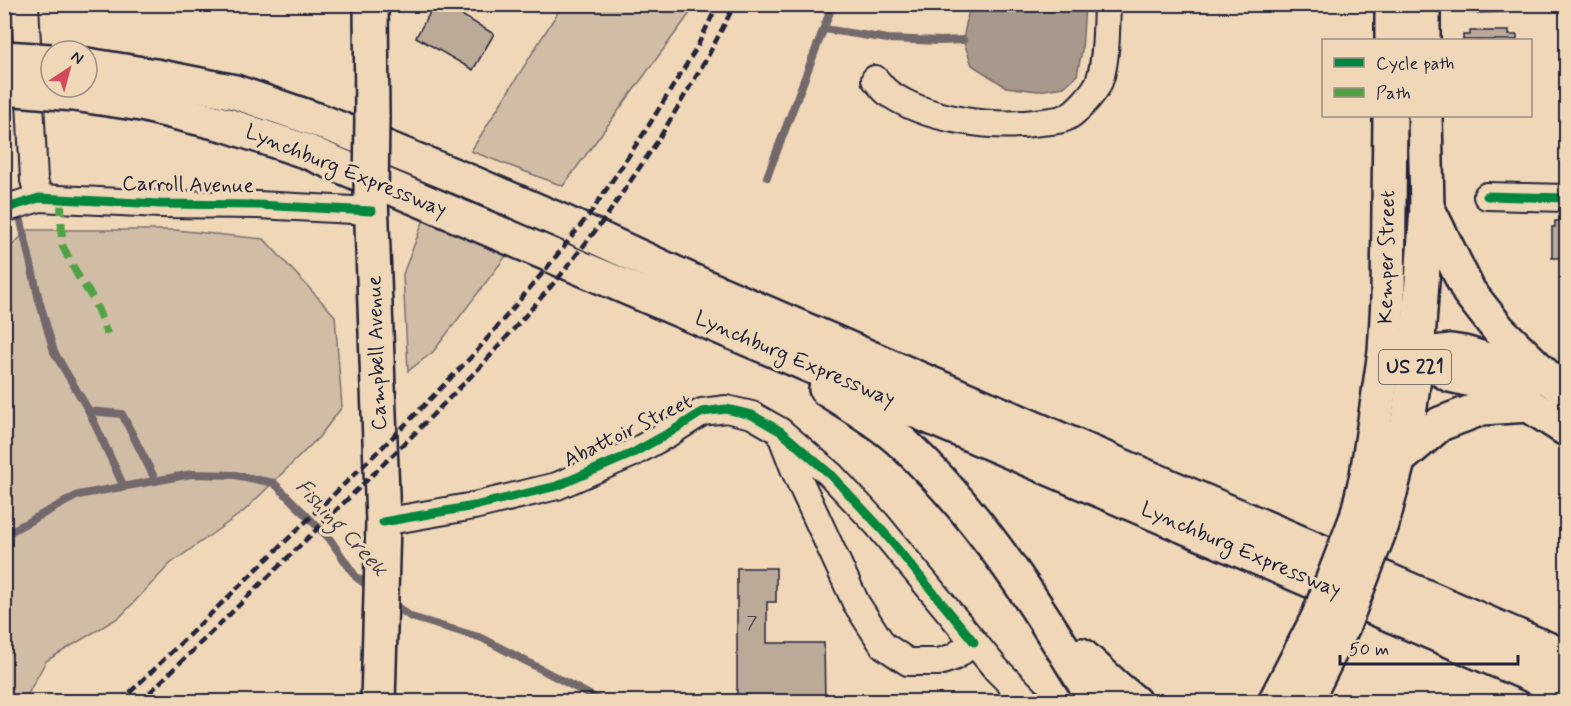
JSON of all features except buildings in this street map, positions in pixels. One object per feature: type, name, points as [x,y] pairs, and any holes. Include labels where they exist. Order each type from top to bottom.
[{"type":"main road","name":"Campbell Avenue","points":[[371,4],[371,204],[383,522],[378,702]]},
{"type":"main road","points":[[1392,4],[1392,39]]},
{"type":"main road","points":[[1423,4],[1423,39]]},
{"type":"main road","points":[[4,58],[39,60]]},
{"type":"main road","name":"Lynchburg Expressway","points":[[99,67],[235,92],[323,122],[497,193],[693,282],[1561,653]]},
{"type":"main road","name":"Lynchburg Expressway","points":[[4,87],[141,104],[227,125],[308,152],[1566,690]]},
{"type":"main road","name":"Kemper Street","points":[[1369,520],[1367,475],[1385,352],[1388,300],[1390,117]]},
{"type":"main road","name":"Kemper Street","points":[[1305,702],[1330,622],[1369,520],[1399,459],[1408,422],[1417,355],[1427,207],[1425,117]]},
{"type":"main road","points":[[1427,207],[1469,292],[1499,330],[1557,384]]},
{"type":"main road","points":[[755,342],[858,409],[903,443],[950,491],[992,542],[1051,627],[1096,702]]},
{"type":"main road","points":[[1385,352],[1417,355],[1451,351],[1464,352],[1557,384]]},
{"type":"main road","points":[[1417,355],[1450,375],[1501,387],[1566,429]]},
{"type":"main road","points":[[1399,459],[1440,424],[1482,408],[1529,405]]},
{"type":"main road","name":"Kemper Street","points":[[1275,702],[1330,622]]},
{"type":"main road","points":[[1051,627],[1134,702]]},
{"type":"street","points":[[25,4],[34,180],[39,198]]},
{"type":"street","points":[[875,79],[886,92],[917,109],[953,119],[1026,124],[1065,118],[1084,103],[1098,84],[1103,62],[1107,4]]},
{"type":"street","points":[[1487,196],[1566,198]]},
{"type":"street","name":"Carroll Avenue","points":[[4,209],[39,198],[160,204],[371,204]]},
{"type":"street","name":"Abattoir Street","points":[[383,522],[474,506],[557,486],[631,454],[702,412],[726,409],[752,415],[780,431],[830,474],[877,524],[997,670],[1029,702]]},
{"type":"street","points":[[780,431],[795,471],[856,603],[883,645],[908,662],[939,662],[954,657],[974,642]]},
{"type":"shaded area","points":[[563,4],[696,5],[563,186],[471,151]]},
{"type":"shaded area","points":[[970,4],[1085,5],[1082,50],[1077,75],[1064,87],[1038,91],[1006,87],[972,65],[963,40]]},
{"type":"shaded area","points":[[426,214],[487,242],[506,256],[433,352],[408,371],[403,274]]},
{"type":"shaded area","points":[[28,230],[175,230],[264,239],[335,316],[342,407],[319,437],[244,511],[170,564],[121,616],[46,661],[24,701],[5,701],[4,253]]},
{"type":"waterway","points":[[767,177],[833,4]]},
{"type":"waterway","points":[[824,29],[888,39],[963,40]]},
{"type":"waterway","points":[[21,221],[39,300],[54,352],[89,411],[124,487]]},
{"type":"waterway","points":[[89,411],[122,414],[156,481]]},
{"type":"waterway","name":"Fishing Creek","points":[[4,535],[78,495],[192,474],[235,475],[274,483],[329,538],[356,577],[372,589]]},
{"type":"waterway","name":"Fishing Creek","points":[[389,601],[411,617],[482,638],[603,702]]},
{"type":"railway","points":[[120,702],[400,430],[475,353],[592,211],[696,49],[718,4]]},
{"type":"railway","points":[[140,702],[484,363],[560,276],[606,217],[657,142],[707,58],[735,4]]},
{"type":"marked path","points":[[61,199],[62,245],[94,300],[107,334]]},
{"type":"cycle path","points":[[1487,196],[1566,198]]},
{"type":"cycle path","points":[[4,209],[39,198],[372,211]]},
{"type":"cycle path","points":[[383,522],[474,506],[557,486],[631,454],[702,412],[726,409],[752,415],[780,431],[830,474],[877,524],[974,642]]}]
